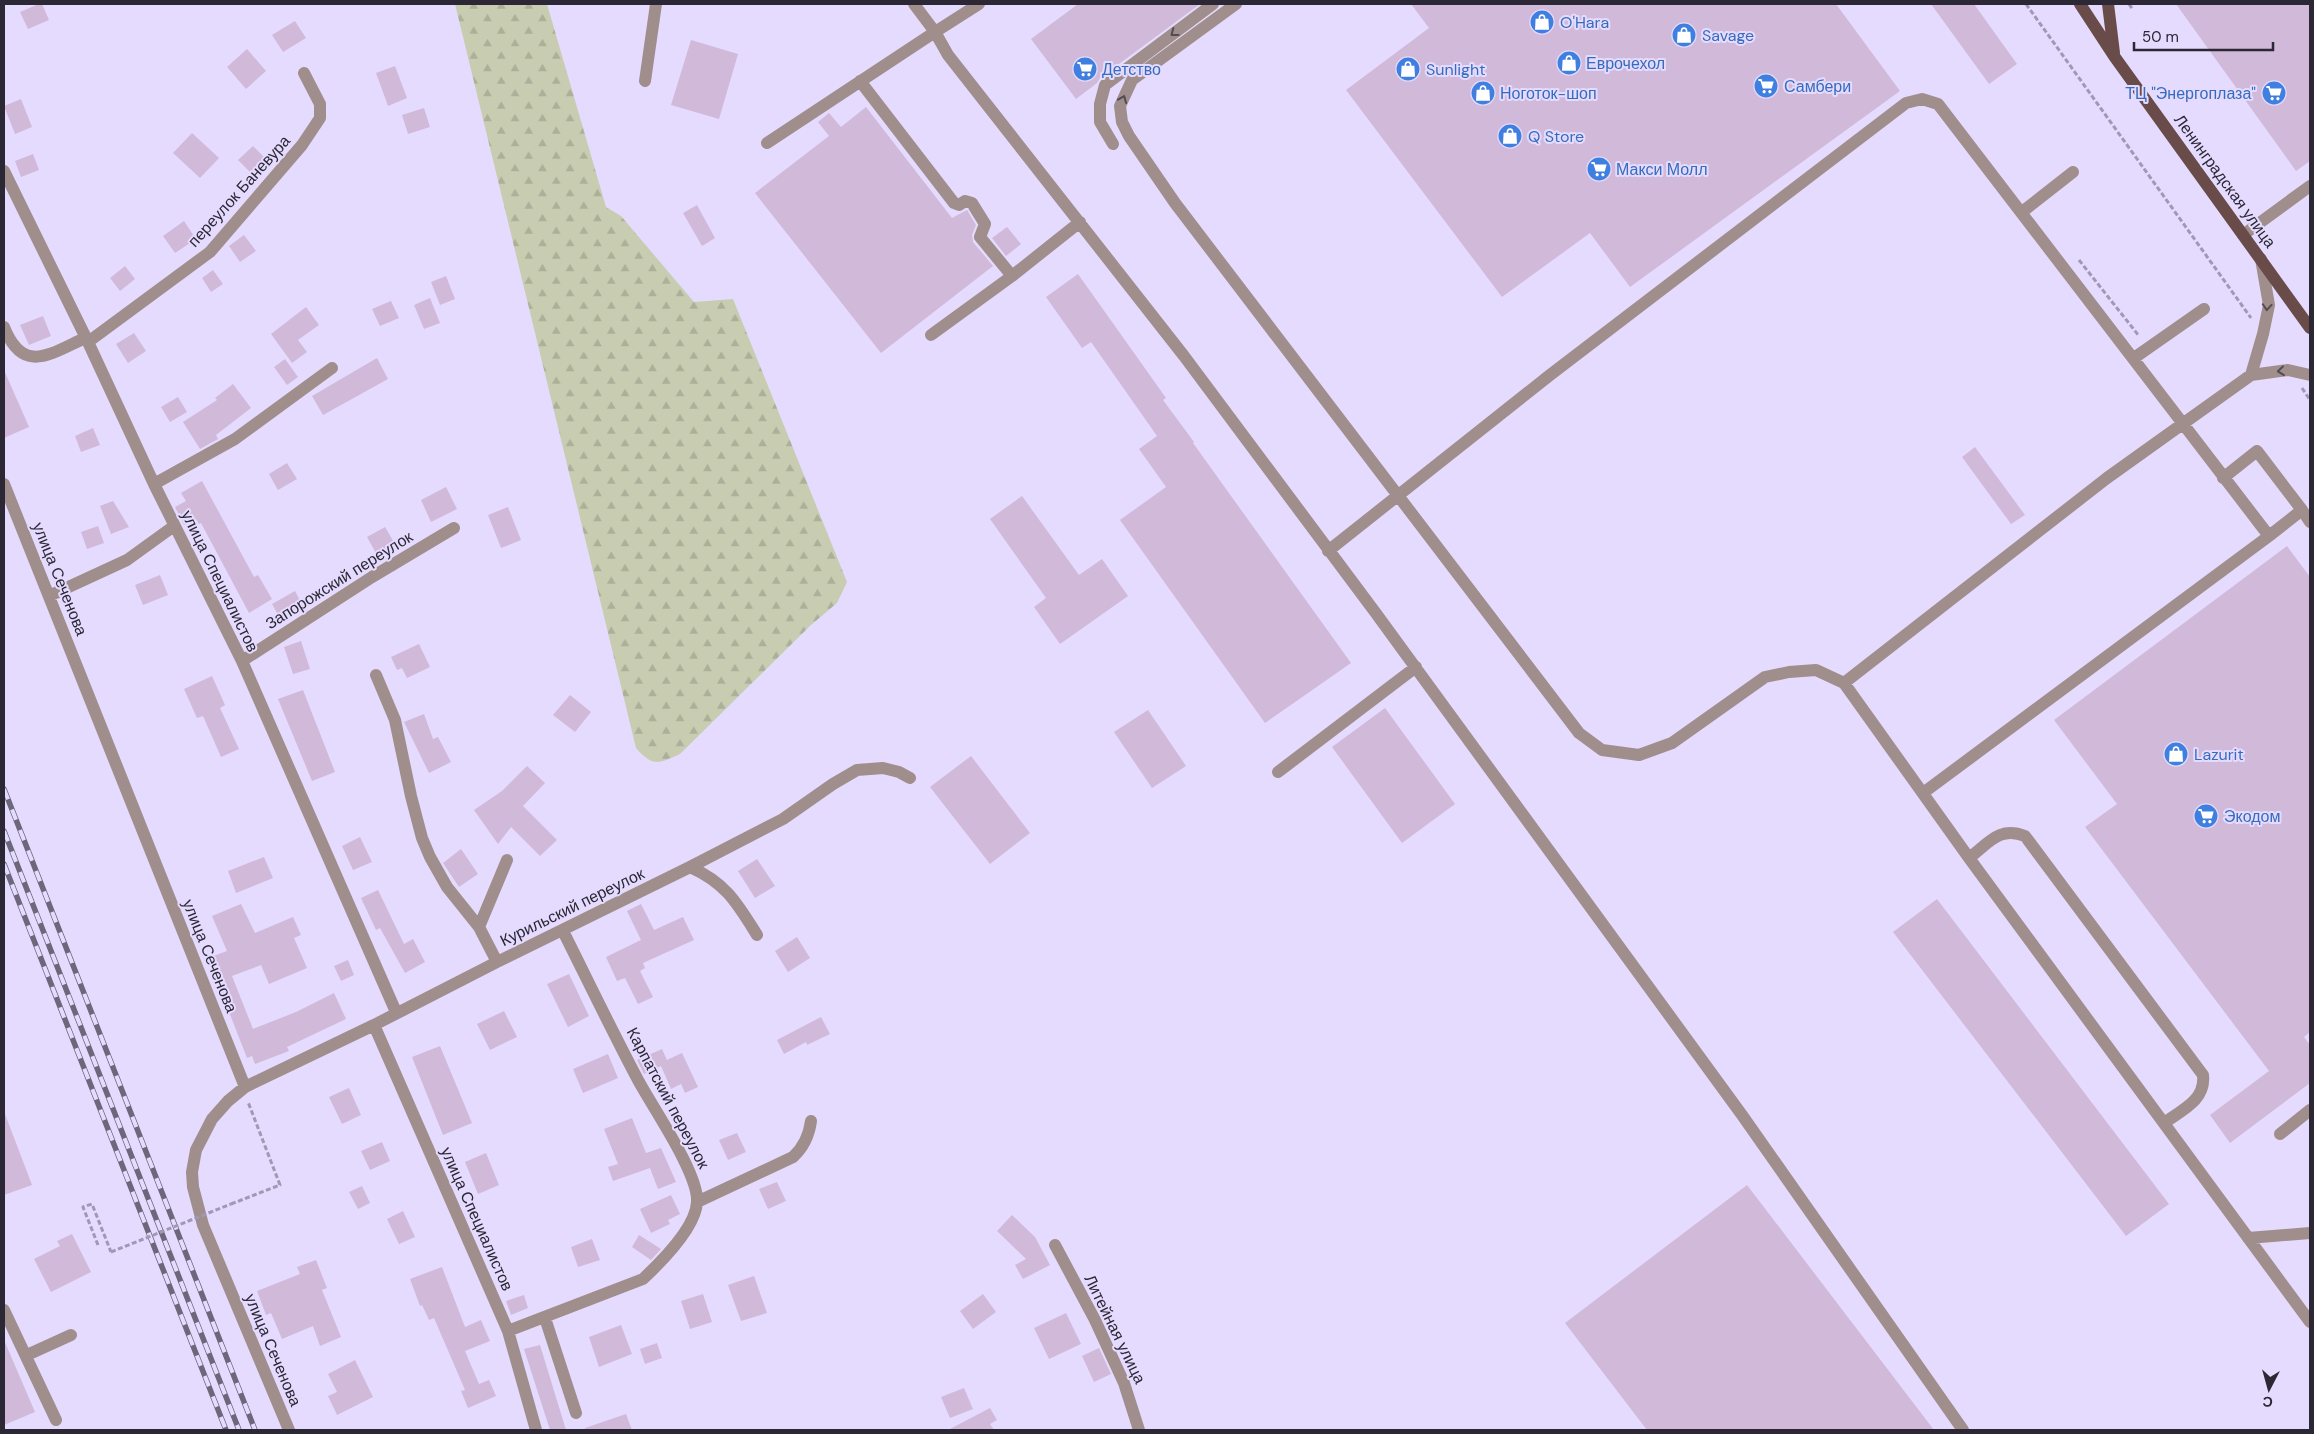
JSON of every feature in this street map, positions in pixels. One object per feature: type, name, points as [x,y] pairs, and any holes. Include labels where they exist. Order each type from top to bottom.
[{"type":"main road","name":"Ленинградская улица","points":[[2080,4],[2114,56],[2310,328]]},
{"type":"main road","points":[[2108,4],[2114,56]]},
{"type":"street","points":[[645,81],[656,4]]},
{"type":"street","points":[[914,4],[935,32],[948,55],[1184,356],[1416,668],[1742,1114],[1963,1430]]},
{"type":"street","points":[[767,143],[979,4]]},
{"type":"street","points":[[1112,144],[1100,122],[1100,104],[1105,85],[1213,4]]},
{"type":"street","points":[[1153,173],[1122,122],[1120,106],[1124,94],[1132,80],[1148,67],[1236,4]]},
{"type":"street","name":"переулок Баневура","points":[[4,327],[19,352],[28,357],[52,353],[87,340],[210,252],[302,145],[320,118],[320,104],[304,73]]},
{"type":"street","points":[[860,81],[954,203],[959,205],[965,202],[972,203],[985,224],[980,238],[1012,276]]},
{"type":"street","points":[[1328,551],[1558,369],[1906,103],[1922,99],[1938,104],[2134,358],[2181,424],[2269,536]]},
{"type":"street","points":[[1100,104],[1112,124],[1153,173],[1579,733],[1602,750],[1639,755],[1672,744],[1765,677],[1789,672],[1816,670],[1844,683],[1969,858],[2310,1322]]},
{"type":"street","name":"улица Специалистов","points":[[4,171],[87,340],[174,526],[242,661],[396,1012]]},
{"type":"street","points":[[2022,212],[2073,172]]},
{"type":"street","points":[[2243,235],[2310,186]]},
{"type":"street","points":[[931,335],[1012,276],[1080,222]]},
{"type":"street","points":[[2251,375],[2263,334],[2269,304],[2261,259]]},
{"type":"street","points":[[2134,358],[2204,309]]},
{"type":"street","points":[[154,484],[235,439],[332,368]]},
{"type":"street","points":[[1844,683],[2107,478],[2251,375],[2288,370],[2310,375]]},
{"type":"street","points":[[2223,478],[2258,451],[2310,522]]},
{"type":"street","name":"улица Сеченова","points":[[4,484],[245,1086],[212,1119],[196,1150],[192,1172],[193,1187],[203,1225],[289,1430]]},
{"type":"street","points":[[1922,793],[2302,510]]},
{"type":"street","points":[[49,596],[127,560],[174,526]]},
{"type":"street","name":"Запорожский переулок","points":[[242,661],[372,577],[454,528]]},
{"type":"street","points":[[1278,772],[1416,668]]},
{"type":"street","points":[[376,675],[395,720],[411,796],[422,838],[430,857],[447,887],[479,927],[497,962]]},
{"type":"street","name":"Курильский переулок","points":[[245,1086],[374,1025],[396,1012],[563,931],[783,819],[833,784],[857,770],[883,768],[899,772],[910,778]]},
{"type":"street","points":[[1969,858],[2001,834],[2012,831],[2026,836],[2203,1075],[2204,1086],[2199,1097],[2164,1123]]},
{"type":"street","points":[[479,927],[507,860]]},
{"type":"street","points":[[690,867],[710,876],[731,894],[757,935]]},
{"type":"street","name":"Карпатский переулок","points":[[563,931],[639,1081],[694,1180],[697,1202]]},
{"type":"street","name":"улица Специалистов","points":[[374,1025],[508,1331],[536,1430]]},
{"type":"street","points":[[2280,1134],[2310,1110]]},
{"type":"street","points":[[508,1331],[643,1279],[680,1238],[694,1213],[697,1202],[793,1156],[800,1150],[806,1140],[811,1121]]},
{"type":"street","points":[[2248,1238],[2310,1233]]},
{"type":"street","name":"Литейная улица","points":[[1055,1245],[1095,1320],[1124,1383],[1139,1430]]},
{"type":"street","points":[[4,1310],[27,1355],[56,1420]]},
{"type":"street","points":[[544,1318],[576,1413]]},
{"type":"street","points":[[27,1355],[71,1335]]},
{"type":"path","points":[[2026,4],[2263,334]]},
{"type":"path","points":[[2129,4],[2132,10]]},
{"type":"path","points":[[2075,255],[2140,338]]},
{"type":"path","points":[[2288,370],[2310,400]]},
{"type":"path","points":[[98,1245],[82,1208],[92,1204],[111,1252],[280,1185],[250,1111]]},
{"type":"green space","points":[[455,4],[547,4],[606,207],[621,216],[694,302],[733,299],[847,582],[837,603],[811,625],[680,754],[661,762],[652,761],[636,748]]},
{"type":"building","points":[[42,4],[49,20],[28,29],[20,12]]},
{"type":"building","name":"Детство","points":[[1078,4],[1200,4],[1100,78],[1097,83],[1076,99],[1031,39]]},
{"type":"building","name":"Макси Молл","points":[[1411,4],[1836,4],[1900,91],[1630,287],[1590,233],[1502,297],[1346,90],[1429,28]]},
{"type":"building","points":[[1931,4],[1974,4],[2017,64],[1989,84]]},
{"type":"building","name":"ТЦ \"Энергоплаза\"","points":[[2176,4],[2310,4],[2310,161],[2296,171]]},
{"type":"building","points":[[295,21],[306,38],[283,52],[272,35]]},
{"type":"building","points":[[691,40],[738,54],[719,119],[671,105]]},
{"type":"building","points":[[247,49],[266,71],[246,89],[227,67]]},
{"type":"building","points":[[395,66],[407,98],[388,106],[376,73]]},
{"type":"building","points":[[21,99],[32,127],[15,134],[4,106]]},
{"type":"building","points":[[866,107],[952,218],[967,210],[976,225],[972,235],[973,242],[993,266],[881,353],[755,193],[829,136],[818,122],[829,113],[841,127]]},
{"type":"building","points":[[424,108],[430,127],[408,134],[402,115]]},
{"type":"building","points":[[192,133],[219,158],[200,178],[173,153]]},
{"type":"building","points":[[253,146],[270,163],[256,178],[238,160]]},
{"type":"building","points":[[33,154],[39,170],[21,177],[15,161]]},
{"type":"building","points":[[697,205],[715,238],[702,246],[683,213]]},
{"type":"building","points":[[184,221],[196,239],[175,253],[163,236]]},
{"type":"building","points":[[1007,227],[1021,244],[1006,256],[992,238]]},
{"type":"building","points":[[244,235],[256,251],[240,262],[229,246]]},
{"type":"building","points":[[125,266],[135,279],[120,291],[110,278]]},
{"type":"building","points":[[213,270],[223,284],[211,292],[202,278]]},
{"type":"building","points":[[1078,274],[1166,398],[1163,400],[1193,443],[1351,663],[1265,723],[1120,520],[1166,487],[1139,449],[1157,436],[1091,342],[1082,348],[1046,297]]},
{"type":"building","points":[[446,276],[455,299],[440,305],[431,282]]},
{"type":"building","points":[[430,298],[440,323],[424,329],[414,305]]},
{"type":"building","points":[[391,301],[399,318],[380,326],[372,309]]},
{"type":"building","points":[[306,307],[319,325],[298,340],[307,352],[292,363],[271,334]]},
{"type":"building","points":[[43,316],[51,336],[29,345],[20,325]]},
{"type":"building","points":[[134,333],[146,351],[128,363],[116,344]]},
{"type":"building","points":[[377,358],[388,379],[323,415],[312,396]]},
{"type":"building","points":[[285,359],[298,377],[287,385],[274,367]]},
{"type":"building","points":[[4,370],[29,427],[4,438]]},
{"type":"building","points":[[233,384],[251,408],[216,435],[218,439],[200,449],[183,422],[217,400],[215,398]]},
{"type":"building","points":[[178,397],[187,412],[170,422],[161,407]]},
{"type":"building","points":[[93,428],[100,445],[81,452],[75,436]]},
{"type":"building","points":[[1975,447],[2025,515],[2011,524],[1962,457]]},
{"type":"building","points":[[287,463],[297,479],[278,490],[269,474]]},
{"type":"building","points":[[202,481],[254,577],[258,575],[272,599],[249,613],[201,523],[199,524],[196,519],[184,525],[175,507],[186,501],[181,493]]},
{"type":"building","points":[[446,487],[457,509],[431,522],[421,500]]},
{"type":"building","points":[[1022,496],[1079,575],[1102,559],[1128,596],[1060,644],[1034,607],[1046,598],[990,519]]},
{"type":"building","points":[[113,501],[129,527],[111,534],[100,506]]},
{"type":"building","points":[[508,507],[521,540],[501,548],[488,515]]},
{"type":"building","points":[[98,526],[104,543],[87,549],[81,532]]},
{"type":"building","points":[[385,527],[395,544],[377,555],[367,537]]},
{"type":"building","name":"Экодом","points":[[2287,546],[2310,577],[2310,1032],[2304,1037],[2310,1045],[2310,1083],[2230,1143],[2210,1115],[2269,1071],[2085,827],[2117,804],[2054,720]]},
{"type":"building","points":[[160,575],[168,595],[143,605],[135,585]]},
{"type":"building","points":[[295,591],[305,610],[282,622],[272,604]]},
{"type":"building","points":[[301,641],[310,669],[293,674],[284,647]]},
{"type":"building","points":[[419,644],[430,667],[407,678],[402,668],[397,670],[391,657]]},
{"type":"building","points":[[212,676],[225,705],[220,708],[239,749],[221,757],[203,716],[197,718],[184,689]]},
{"type":"building","points":[[303,690],[335,772],[312,781],[278,699]]},
{"type":"building","points":[[570,695],[591,712],[575,732],[553,715]]},
{"type":"building","points":[[1385,708],[1455,804],[1402,843],[1332,747]]},
{"type":"building","points":[[1148,710],[1186,766],[1152,788],[1114,732]]},
{"type":"building","points":[[424,714],[433,739],[438,737],[451,762],[429,773],[404,722]]},
{"type":"building","points":[[971,756],[1030,833],[990,864],[930,787]]},
{"type":"building","points":[[527,766],[545,783],[523,806],[557,840],[540,856],[511,827],[498,844],[474,810],[502,791]]},
{"type":"building","points":[[360,837],[372,862],[353,870],[342,846]]},
{"type":"building","points":[[461,849],[478,874],[459,887],[443,863]]},
{"type":"building","points":[[264,857],[273,878],[236,893],[228,871]]},
{"type":"building","points":[[757,859],[775,886],[755,898],[738,871]]},
{"type":"building","points":[[378,890],[404,944],[413,939],[425,962],[405,973],[380,928],[376,930],[361,898]]},
{"type":"building","points":[[1937,899],[2169,1204],[2126,1236],[1893,932]]},
{"type":"building","points":[[241,904],[255,933],[293,917],[301,935],[294,938],[307,968],[269,984],[261,965],[232,976],[253,1029],[296,1012],[334,993],[346,1019],[287,1047],[289,1051],[255,1064],[252,1056],[247,1058],[208,958],[227,951],[212,916]]},
{"type":"building","points":[[641,904],[654,930],[683,917],[694,940],[643,963],[645,968],[640,971],[653,997],[638,1004],[625,978],[617,981],[606,957],[641,940],[627,911]]},
{"type":"building","points":[[797,937],[810,958],[788,972],[775,951]]},
{"type":"building","points":[[348,960],[354,975],[341,981],[334,966]]},
{"type":"building","points":[[569,974],[589,1016],[568,1027],[547,984]]},
{"type":"building","points":[[504,1011],[517,1037],[490,1050],[477,1024]]},
{"type":"building","points":[[821,1017],[830,1034],[807,1045],[806,1042],[784,1054],[777,1040]]},
{"type":"building","points":[[440,1046],[472,1123],[443,1135],[412,1057]]},
{"type":"building","points":[[662,1049],[667,1060],[682,1053],[698,1087],[685,1093],[681,1084],[671,1089],[661,1066],[644,1074],[637,1060]]},
{"type":"building","points":[[608,1054],[618,1078],[583,1093],[573,1069]]},
{"type":"building","points":[[349,1088],[361,1115],[342,1124],[329,1097]]},
{"type":"building","points":[[4,1114],[32,1185],[4,1195]]},
{"type":"building","points":[[632,1118],[646,1153],[661,1148],[676,1182],[658,1189],[650,1168],[613,1181],[608,1167],[618,1164],[604,1129]]},
{"type":"building","points":[[737,1133],[746,1152],[728,1160],[719,1140]]},
{"type":"building","points":[[382,1142],[390,1161],[370,1170],[361,1151]]},
{"type":"building","points":[[486,1153],[499,1185],[478,1194],[465,1162]]},
{"type":"building","points":[[777,1182],[786,1201],[768,1209],[759,1189]]},
{"type":"building","points":[[1747,1185],[1934,1430],[1647,1430],[1565,1323]]},
{"type":"building","points":[[362,1186],[370,1203],[358,1209],[349,1192]]},
{"type":"building","points":[[671,1195],[680,1214],[668,1220],[670,1224],[651,1233],[640,1209]]},
{"type":"building","points":[[403,1211],[415,1237],[399,1244],[387,1219]]},
{"type":"building","points":[[1012,1215],[1035,1237],[1050,1265],[1023,1279],[1015,1265],[1026,1259],[997,1231]]},
{"type":"building","points":[[72,1234],[91,1272],[51,1292],[34,1259],[60,1246],[57,1241]]},
{"type":"building","points":[[639,1235],[661,1249],[651,1260],[632,1247]]},
{"type":"building","points":[[592,1239],[600,1260],[578,1267],[571,1247]]},
{"type":"building","points":[[316,1260],[327,1288],[322,1290],[341,1337],[320,1346],[313,1326],[282,1339],[271,1313],[266,1315],[257,1291],[300,1274],[297,1267]]},
{"type":"building","points":[[442,1267],[465,1327],[481,1320],[490,1341],[465,1351],[479,1384],[489,1380],[496,1396],[468,1408],[461,1391],[465,1390],[434,1318],[429,1320],[422,1305],[420,1306],[410,1279]]},
{"type":"building","points":[[754,1276],[767,1313],[741,1321],[728,1285]]},
{"type":"building","points":[[703,1294],[712,1322],[690,1329],[681,1301]]},
{"type":"building","points":[[983,1294],[996,1312],[973,1329],[960,1311]]},
{"type":"building","points":[[524,1295],[528,1308],[511,1315],[506,1301]]},
{"type":"building","points":[[1066,1313],[1081,1344],[1049,1359],[1034,1328]]},
{"type":"building","points":[[621,1325],[632,1354],[599,1367],[589,1337]]},
{"type":"building","points":[[4,1340],[35,1412],[4,1425]]},
{"type":"building","points":[[657,1343],[662,1358],[645,1364],[640,1349]]},
{"type":"building","points":[[540,1345],[566,1430],[550,1430],[524,1349]]},
{"type":"building","points":[[1099,1348],[1111,1374],[1094,1382],[1082,1356]]},
{"type":"building","points":[[355,1360],[373,1397],[337,1415],[328,1396],[337,1392],[328,1374]]},
{"type":"building","points":[[964,1388],[973,1409],[950,1418],[941,1397]]},
{"type":"building","points":[[990,1408],[997,1420],[990,1424],[994,1430],[948,1430]]},
{"type":"building","points":[[626,1414],[632,1430],[585,1430],[585,1428]]},
{"type":"railway","points":[[4,789],[255,1430]]},
{"type":"railway","points":[[4,831],[239,1430]]},
{"type":"railway","points":[[4,864],[226,1430]]},
{"type":"place","name":"O'Hara","points":[[1542,22]]},
{"type":"place","name":"Savage","points":[[1684,35]]},
{"type":"place","name":"Еврочехол","points":[[1569,63]]},
{"type":"place","name":"Детство","points":[[1085,69]]},
{"type":"place","name":"Sunlight","points":[[1408,69]]},
{"type":"place","name":"Самбери","points":[[1766,86]]},
{"type":"place","name":"Ноготок-шоп","points":[[1483,93]]},
{"type":"place","name":"ТЦ \"Энергоплаза\"","points":[[2274,93]]},
{"type":"place","name":"Q Store","points":[[1510,136]]},
{"type":"place","name":"Макси Молл","points":[[1599,169]]},
{"type":"place","name":"Lazurit","points":[[2176,754]]},
{"type":"place","name":"Экодом","points":[[2206,816]]}]
